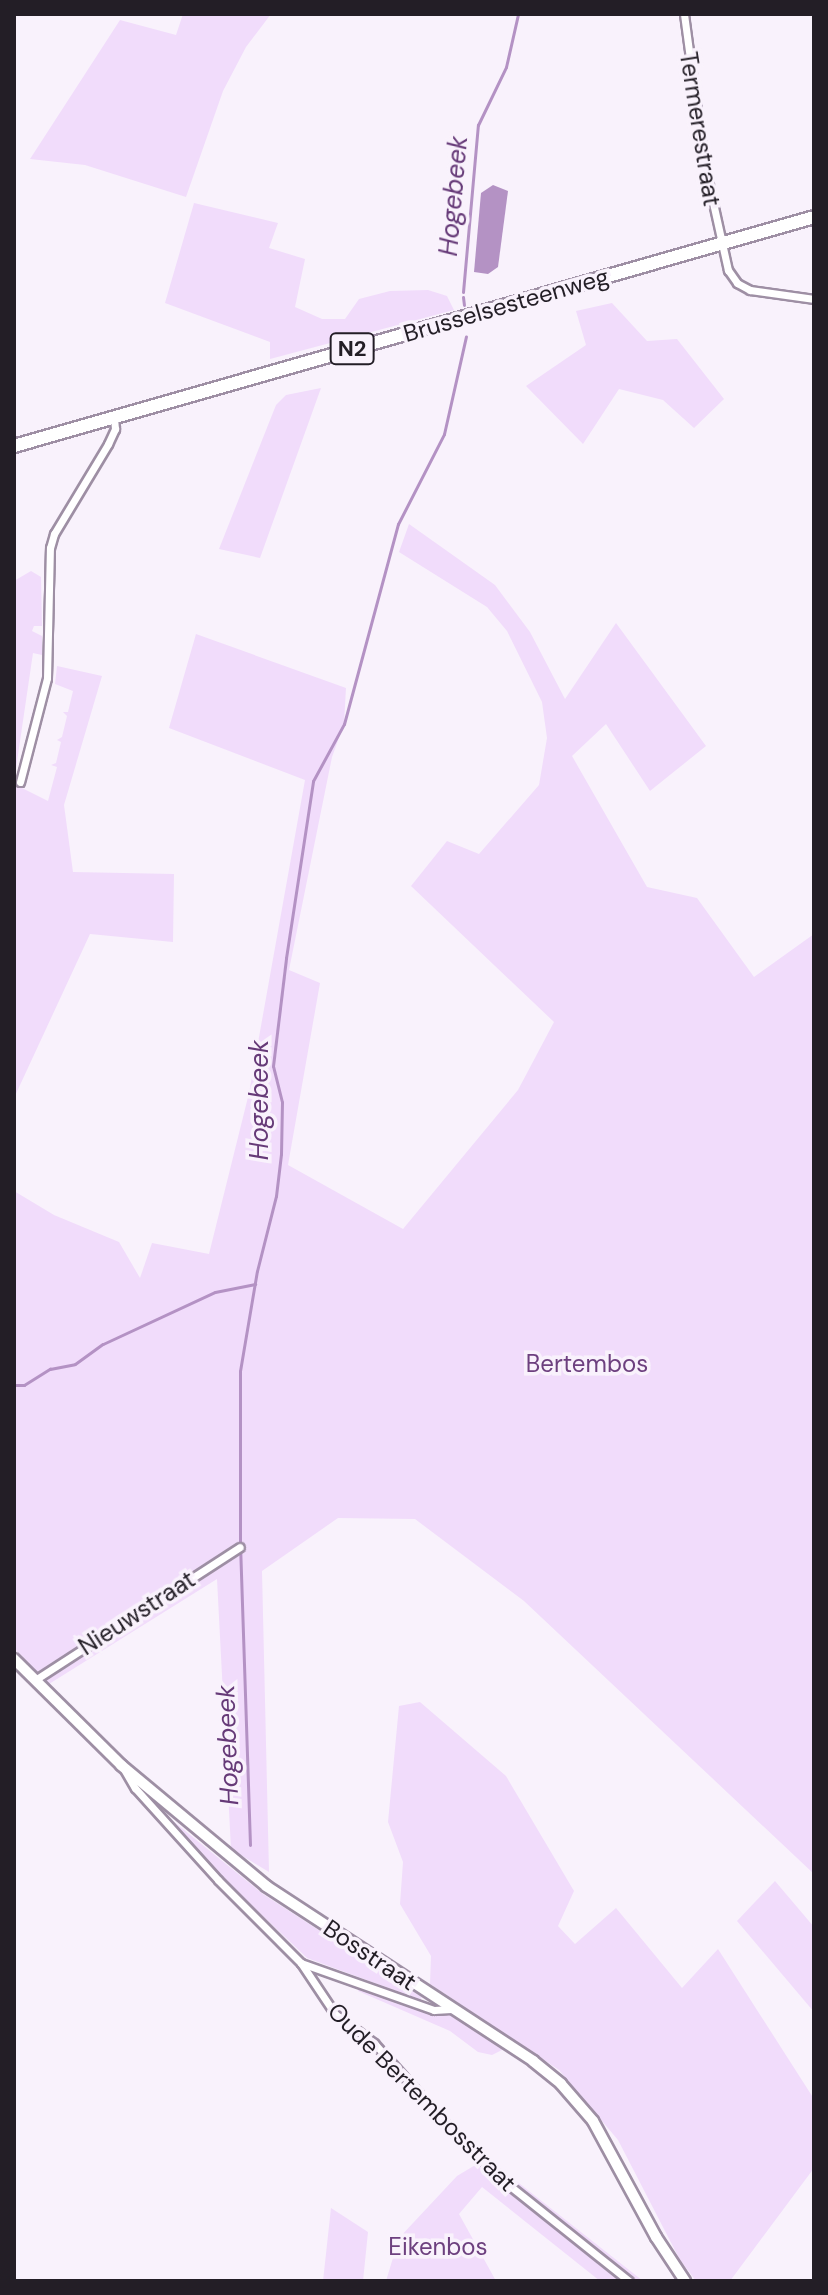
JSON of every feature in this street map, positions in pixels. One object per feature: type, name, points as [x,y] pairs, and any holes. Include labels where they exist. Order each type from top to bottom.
[{"type":"main road","name":"Brusselsesteenweg","points":[[14,446],[814,217]]},
{"type":"street","name":"Termerestraat","points":[[684,14],[695,106],[720,244],[730,274],[745,288],[814,299]]},
{"type":"street","points":[[20,782],[47,678],[50,548],[54,534],[108,444],[115,429],[114,417]]},
{"type":"street","name":"Nieuwstraat","points":[[35,1680],[240,1547]]},
{"type":"street","name":"Bosstraat","points":[[14,1659],[121,1765],[266,1886],[533,2061],[561,2084],[593,2121],[656,2237],[685,2281]]},
{"type":"street","name":"Oude Bertembosstraat","points":[[121,1765],[135,1788],[218,1880],[301,1963],[329,2008],[374,2043],[457,2136],[510,2186],[629,2281]]},
{"type":"street","name":"Oude Bertembosstraat","points":[[301,1963],[434,2010],[451,2009]]},
{"type":"green space","points":[[183,14],[271,14],[246,47],[223,91],[186,197],[85,165],[30,159],[120,20],[176,35]]},
{"type":"green space","points":[[194,203],[278,223],[269,248],[305,259],[295,307],[322,319],[345,319],[359,299],[390,291],[428,290],[447,296],[454,310],[270,359],[270,342],[165,303]]},
{"type":"green space","points":[[612,303],[647,341],[677,339],[724,399],[694,428],[663,400],[619,389],[583,444],[526,386],[586,345],[576,311]]},
{"type":"green space","points":[[321,388],[260,558],[219,549],[276,405],[286,395]]},
{"type":"green space","name":"Bertembos","points":[[409,524],[495,585],[530,632],[565,699],[616,623],[706,746],[650,791],[606,724],[572,756],[647,887],[697,898],[754,977],[814,934],[814,1874],[524,1601],[415,1519],[338,1518],[262,1571],[269,1872],[231,1849],[217,1579],[49,1684],[14,1648],[14,1191],[54,1215],[119,1242],[140,1278],[152,1243],[209,1254],[249,1093],[305,780],[169,728],[196,634],[346,688],[344,724],[332,757],[289,970],[320,983],[288,1165],[403,1229],[518,1090],[554,1022],[411,886],[447,841],[479,854],[539,785],[547,738],[542,702],[507,631],[487,607],[399,552]]},
{"type":"green space","points":[[31,571],[41,577],[42,626],[34,626],[32,631],[42,636],[42,655],[33,653],[14,782],[14,581]]},
{"type":"green space","points":[[57,666],[102,676],[64,805],[73,872],[174,874],[173,942],[90,934],[14,1098],[14,784],[48,801],[57,767],[51,765],[56,763],[61,742],[57,740],[62,737],[67,716],[63,712],[68,712],[73,691],[55,684]]},
{"type":"green space","points":[[420,1702],[506,1776],[574,1891],[558,1926],[575,1944],[616,1908],[682,1988],[718,1949],[814,2099],[814,2168],[730,2281],[696,2281],[680,2260],[618,2140],[559,2070],[430,1984],[431,1956],[400,1904],[403,1862],[388,1822],[399,1706]]},
{"type":"green space","points":[[173,1821],[263,1894],[422,1997],[420,2000],[307,1958],[220,1875]]},
{"type":"green space","points":[[775,1881],[814,1927],[814,2012],[737,1921]]},
{"type":"green space","points":[[360,1987],[438,2014],[448,2013],[504,2049],[492,2055],[478,2052],[450,2031],[358,1991]]},
{"type":"green space","name":"Eikenbos","points":[[487,2158],[643,2281],[600,2281],[482,2187],[459,2214],[496,2281],[386,2281],[399,2238],[457,2176]]},
{"type":"green space","points":[[331,2208],[368,2232],[363,2281],[323,2281]]},
{"type":"shaded area","points":[[493,185],[508,191],[498,267],[488,274],[474,272],[481,193]]},
{"type":"waterway","name":"Hogebeek","points":[[463,292],[478,125],[506,67],[518,14]]},
{"type":"waterway","name":"Hogebeek","points":[[463,297],[464,305]]},
{"type":"waterway","name":"Hogebeek","points":[[250,1845],[240,1547],[240,1371],[257,1271],[276,1196],[281,1154],[282,1102],[273,1066],[286,958],[313,781],[344,724],[398,524],[444,434],[466,336]]},
{"type":"waterway","points":[[14,1385],[24,1385],[50,1369],[75,1364],[103,1344],[215,1292],[255,1284]]}]
